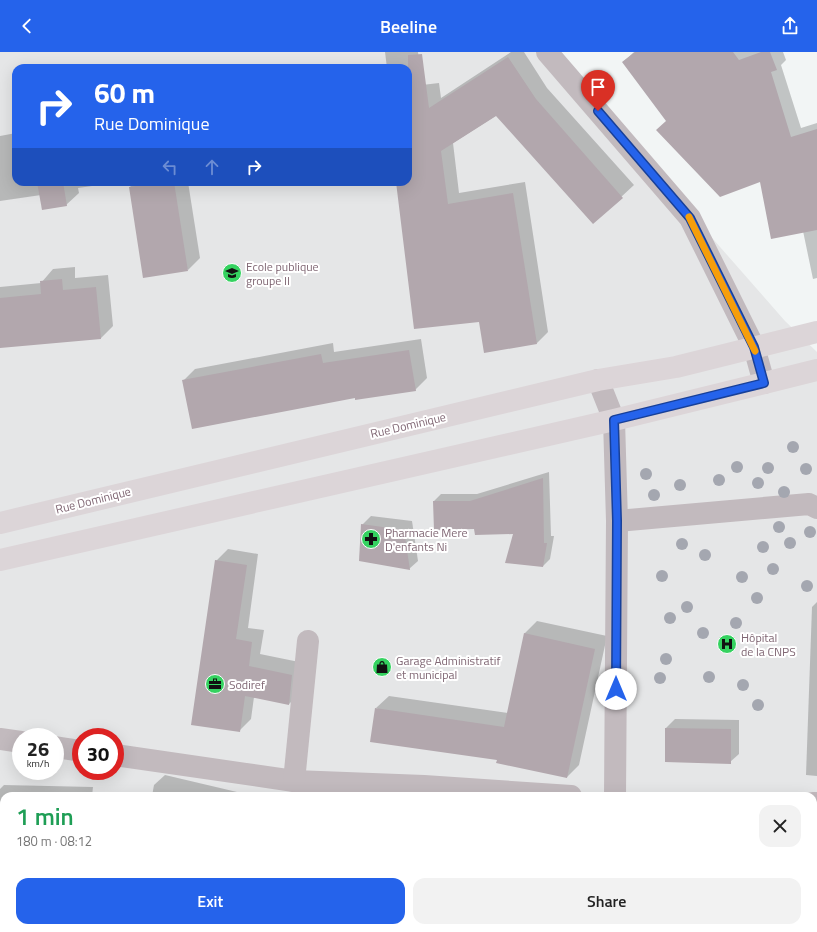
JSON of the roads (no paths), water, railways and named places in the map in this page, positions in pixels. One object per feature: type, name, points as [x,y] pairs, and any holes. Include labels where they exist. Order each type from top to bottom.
[{"type":"main road","name":"Rue Dominique","points":[[0,523],[598,380],[676,367],[817,332]]},
{"type":"main road","points":[[0,560],[614,420],[817,370]]},
{"type":"street","points":[[547,52],[690,218],[754,347],[764,383]]},
{"type":"street","points":[[598,380],[614,420],[617,521],[615,792]]},
{"type":"street","points":[[617,521],[809,504],[817,508]]},
{"type":"street","points":[[294,782],[308,641]]},
{"type":"street","points":[[0,739],[12,741]]},
{"type":"street","points":[[124,757],[294,782],[424,786],[512,792]]},
{"type":"place","name":"Ecole publique groupe II","points":[[232,273]]},
{"type":"place","name":"Pharmacie Mere D'enfants Ni","points":[[371,539]]},
{"type":"place","name":"Hôpital de la CNPS","points":[[727,644]]},
{"type":"place","name":"Garage Administratif et municipal","points":[[382,667]]},
{"type":"place","name":"Sodiref","points":[[215,684]]}]
